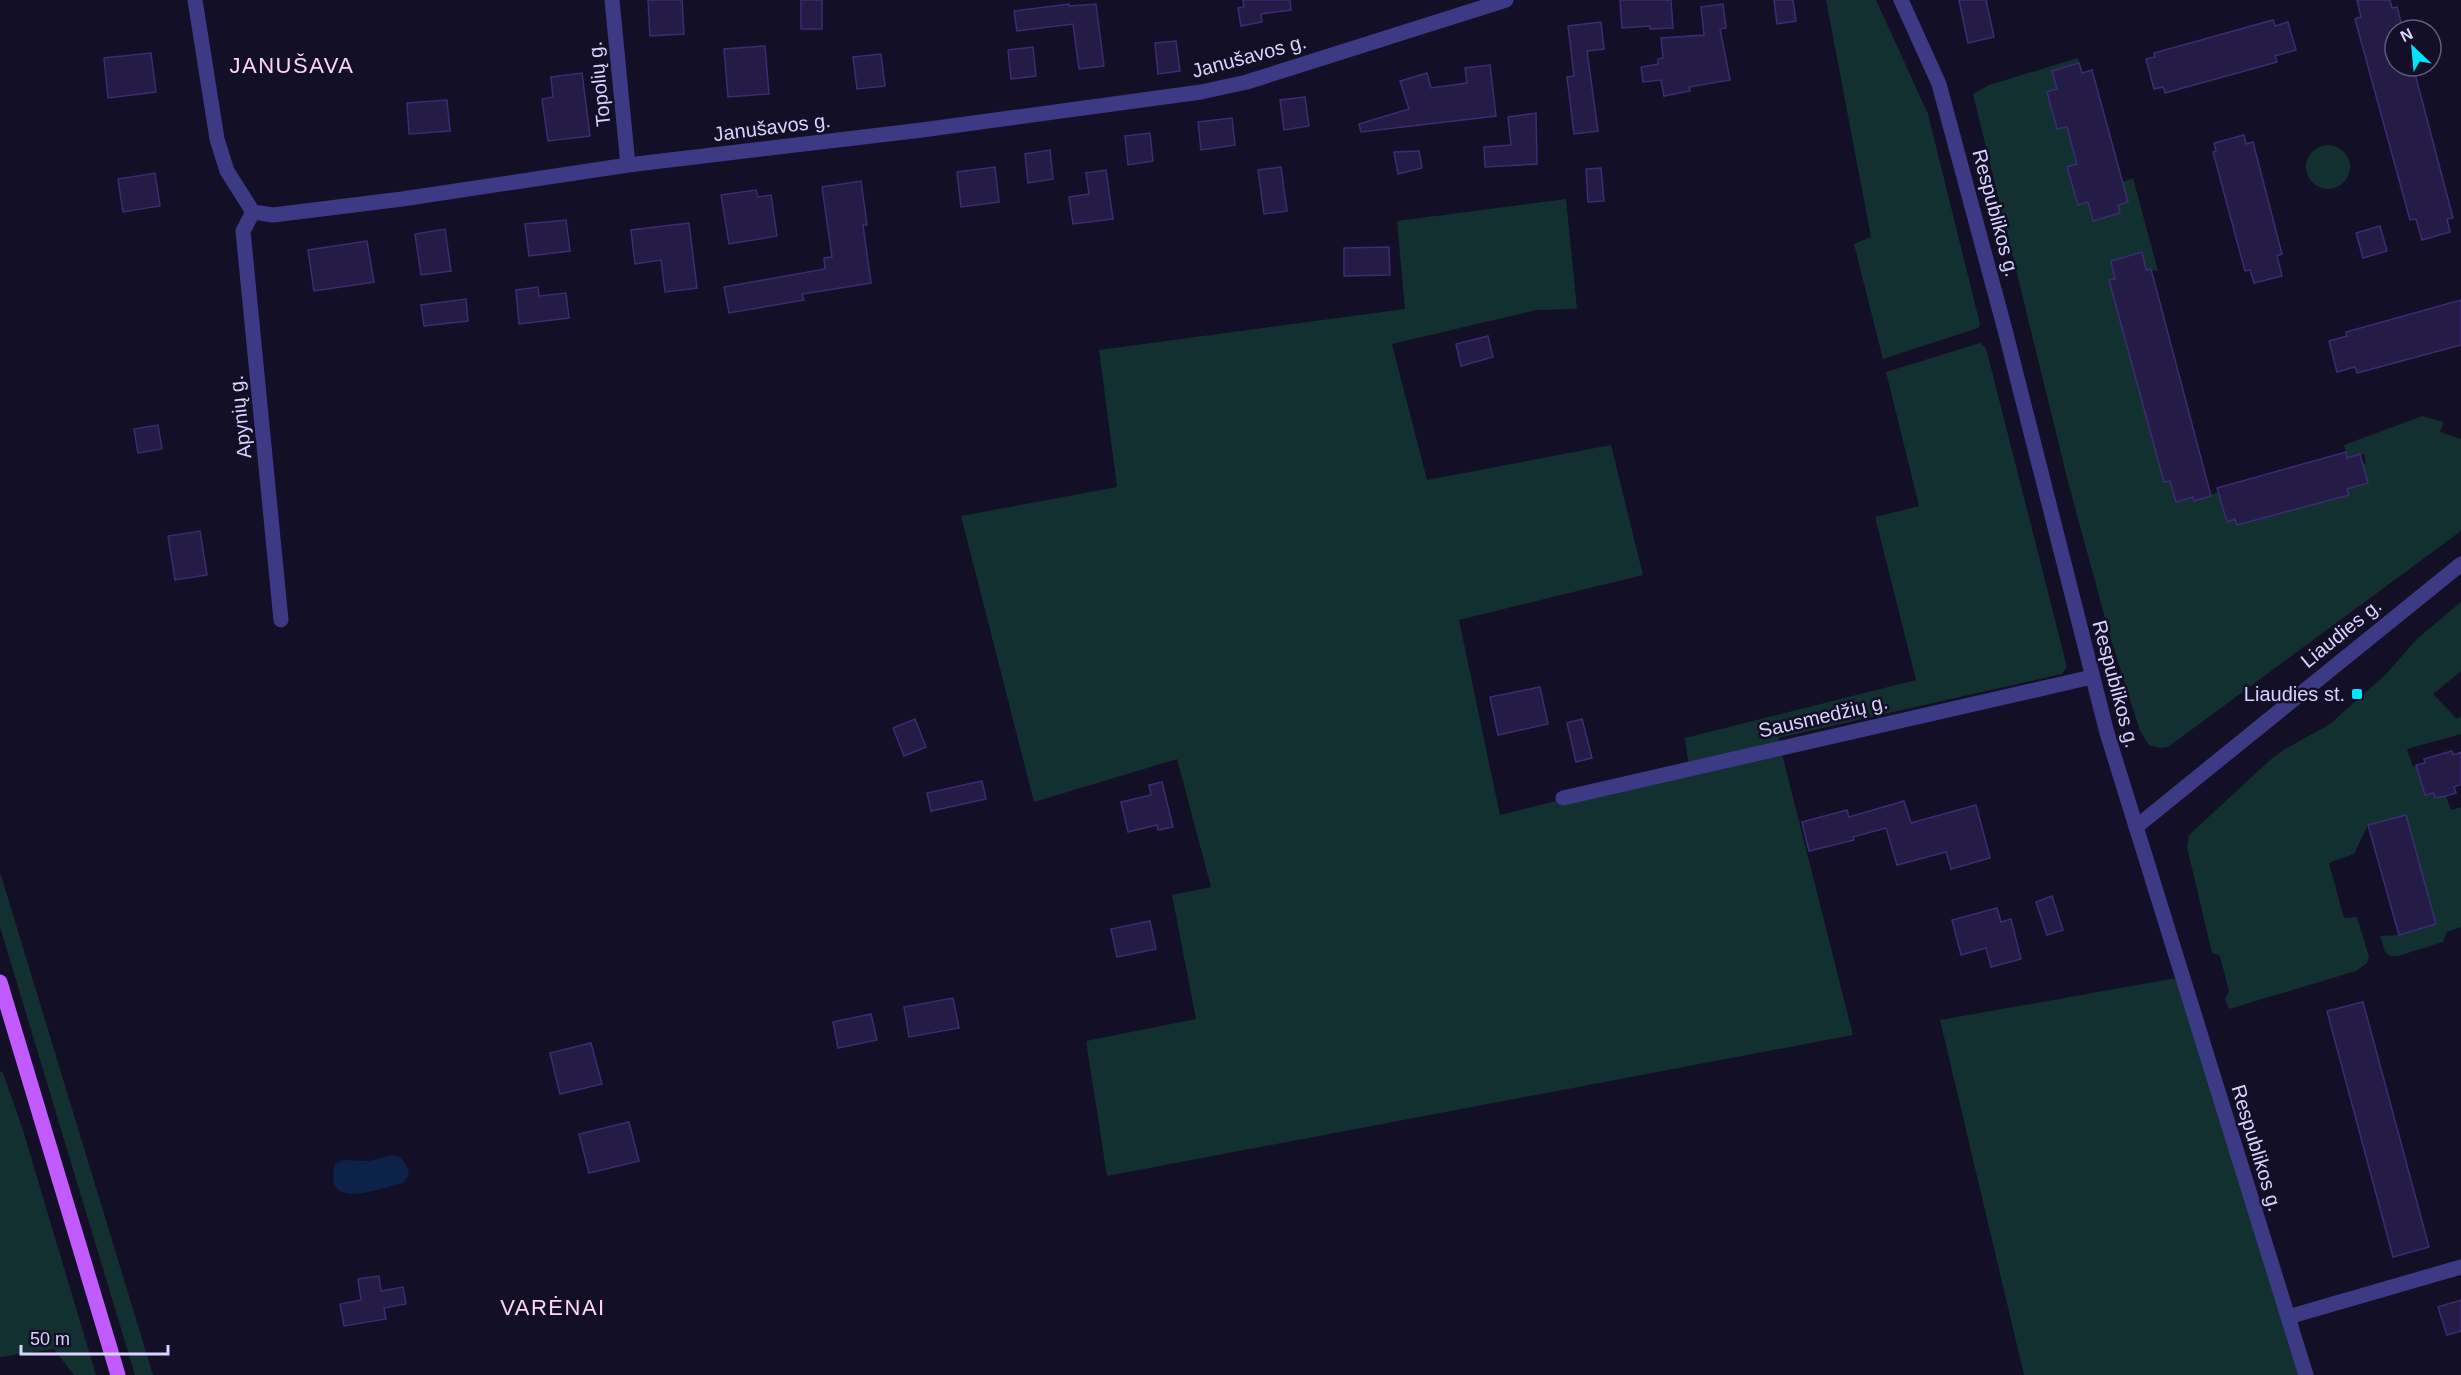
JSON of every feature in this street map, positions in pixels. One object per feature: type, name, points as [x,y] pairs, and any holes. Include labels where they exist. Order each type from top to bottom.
[{"type":"main road","points":[[0,982],[118,1375]]},
{"type":"street","points":[[195,0],[217,139],[227,171],[253,212]]},
{"type":"street","name":"Topolių g.","points":[[612,0],[628,165]]},
{"type":"street","name":"Janušavos g.","points":[[253,212],[273,215],[302,212],[628,165],[932,129],[1201,92],[1247,81],[1506,0]]},
{"type":"street","name":"Respublikos g.","points":[[1901,0],[1939,84],[2006,330],[2092,677],[2306,1375]]},
{"type":"street","name":"Apynių g.","points":[[253,212],[243,231],[281,620]]},
{"type":"street","name":"Liaudies g.","points":[[2136,826],[2461,564]]},
{"type":"street","name":"Sausmedžių g.","points":[[1563,798],[2092,677]]},
{"type":"street","points":[[2288,1317],[2461,1267]]},
{"type":"green space","points":[[1826,0],[1876,0],[1928,114],[1980,324],[1978,328],[1883,359],[1854,244],[1871,237]]},
{"type":"green space","points":[[2078,58],[2079,63],[2052,71],[2057,89],[2047,92],[2057,129],[2067,127],[2077,164],[2067,167],[2078,205],[2088,202],[2093,221],[2120,213],[2118,205],[2123,182],[2133,178],[2158,271],[2146,270],[2141,253],[2111,261],[2127,346],[2133,344],[2134,372],[2164,482],[2170,481],[2176,502],[2193,497],[2194,501],[2218,492],[2226,521],[2235,519],[2238,525],[2257,519],[2281,507],[2283,513],[2349,495],[2347,489],[2368,483],[2363,464],[2366,463],[2364,454],[2347,458],[2344,445],[2422,416],[2444,422],[2440,432],[2461,439],[2461,531],[2168,747],[2160,748],[2149,745],[2140,731],[2111,640],[2068,482],[1973,94],[1989,85]]},
{"type":"green space","points":[[2328,145],[2337,146],[2344,151],[2349,158],[2349,176],[2344,183],[2337,188],[2328,189],[2319,188],[2312,183],[2307,176],[2306,167],[2307,158],[2312,151],[2319,146]]},
{"type":"green space","points":[[1566,199],[1577,309],[1537,310],[1392,344],[1427,480],[1611,445],[1643,575],[1459,620],[1500,815],[1689,767],[1685,738],[1916,680],[1875,517],[1919,506],[1886,372],[1980,343],[1986,348],[2067,667],[2062,674],[1778,738],[1853,1035],[1107,1176],[1086,1041],[1196,1019],[1172,895],[1211,887],[1177,759],[1034,802],[961,516],[1117,487],[1099,350],[1405,309],[1397,221]]},
{"type":"green space","points":[[2461,602],[2461,671],[2433,694],[2457,719],[2461,716],[2461,734],[2407,749],[2413,767],[2416,765],[2425,795],[2434,793],[2436,798],[2446,796],[2451,810],[2461,807],[2461,927],[2447,932],[2443,942],[2398,956],[2390,956],[2385,952],[2380,936],[2399,935],[2436,924],[2406,816],[2368,825],[2354,854],[2329,863],[2344,918],[2357,917],[2369,957],[2367,963],[2356,971],[2229,1009],[2225,999],[2229,991],[2220,956],[2212,953],[2187,847],[2189,835],[2270,760],[2330,724],[2385,675],[2417,639]]},
{"type":"green space","points":[[0,872],[153,1375],[135,1375],[0,927]]},
{"type":"green space","points":[[2182,977],[2306,1375],[2024,1375],[1940,1020]]},
{"type":"green space","points":[[0,1071],[3,1073],[22,1127],[96,1375],[74,1375],[54,1349],[0,1357]]},
{"type":"water","points":[[393,1155],[402,1159],[407,1167],[409,1174],[403,1183],[354,1194],[344,1193],[336,1188],[333,1179],[335,1164],[344,1160],[369,1161]]},
{"type":"building","points":[[648,0],[682,0],[684,34],[650,36]]},
{"type":"building","points":[[801,0],[822,0],[822,29],[801,29]]},
{"type":"building","points":[[1243,0],[1290,0],[1291,10],[1261,14],[1262,22],[1241,26],[1238,8],[1244,7]]},
{"type":"building","points":[[1620,0],[1671,0],[1673,28],[1650,29],[1650,26],[1622,28]]},
{"type":"building","points":[[1774,0],[1793,0],[1796,21],[1777,24]]},
{"type":"building","points":[[1959,0],[1986,0],[1994,37],[1968,43]]},
{"type":"building","points":[[2357,0],[2390,0],[2392,8],[2397,7],[2400,18],[2383,18],[2383,78],[2416,78],[2453,218],[2447,219],[2450,232],[2422,240],[2416,219],[2410,220],[2355,19],[2361,17]]},
{"type":"building","points":[[1069,4],[1069,6],[1096,4],[1104,66],[1079,69],[1073,24],[1017,31],[1014,11]]},
{"type":"building","points":[[1723,4],[1726,28],[1720,29],[1730,80],[1689,87],[1690,91],[1664,96],[1661,80],[1643,82],[1641,67],[1658,64],[1658,59],[1663,58],[1661,38],[1704,35],[1701,7]]},
{"type":"building","points":[[2273,20],[2275,26],[2288,22],[2296,50],[2275,56],[2277,62],[2165,93],[2163,87],[2154,89],[2146,59],[2155,57],[2154,53]]},
{"type":"building","points":[[1601,22],[1604,49],[1587,51],[1598,131],[1574,134],[1567,77],[1574,76],[1568,26]]},
{"type":"building","points":[[1176,41],[1180,71],[1158,74],[1155,43]]},
{"type":"building","points":[[765,46],[769,94],[728,97],[724,49]]},
{"type":"building","points":[[1033,47],[1036,76],[1011,79],[1008,50]]},
{"type":"building","points":[[151,53],[156,92],[108,98],[104,58]]},
{"type":"building","points":[[881,54],[885,86],[857,89],[853,57]]},
{"type":"building","points":[[2079,63],[2082,73],[2092,70],[2128,202],[2118,205],[2120,213],[2093,221],[2088,202],[2078,205],[2067,167],[2077,164],[2067,127],[2057,129],[2047,92],[2057,89],[2052,71]]},
{"type":"building","points":[[1490,65],[1496,116],[1361,132],[1359,124],[1409,109],[1400,81],[1427,73],[1431,88],[1467,83],[1465,68]]},
{"type":"building","points":[[582,73],[590,136],[548,141],[542,99],[553,97],[551,77]]},
{"type":"building","points":[[1305,97],[1309,126],[1284,130],[1280,100]]},
{"type":"building","points":[[447,100],[450,131],[409,134],[407,103]]},
{"type":"building","points":[[1536,113],[1537,164],[1485,167],[1484,147],[1511,145],[1508,117]]},
{"type":"building","points":[[1232,118],[1235,145],[1201,150],[1198,122]]},
{"type":"building","points":[[1150,133],[1153,161],[1128,165],[1125,136]]},
{"type":"building","points":[[2244,135],[2246,144],[2253,142],[2282,254],[2277,256],[2282,276],[2254,283],[2250,270],[2245,271],[2213,152],[2216,151],[2214,143]]},
{"type":"building","points":[[1050,150],[1053,179],[1028,183],[1025,154]]},
{"type":"building","points":[[1419,151],[1422,168],[1398,174],[1394,152]]},
{"type":"building","points":[[995,167],[999,202],[961,207],[957,172]]},
{"type":"building","points":[[1281,167],[1287,211],[1264,214],[1258,170]]},
{"type":"building","points":[[1601,168],[1604,201],[1588,202],[1586,169]]},
{"type":"building","points":[[1106,170],[1113,219],[1073,224],[1069,197],[1089,194],[1086,173]]},
{"type":"building","points":[[155,173],[160,206],[123,212],[118,179]]},
{"type":"building","points":[[861,181],[867,225],[863,225],[871,283],[802,294],[804,300],[729,313],[724,287],[825,269],[824,258],[832,257],[822,187]]},
{"type":"building","points":[[756,190],[758,197],[771,195],[777,236],[729,244],[721,195]]},
{"type":"building","points":[[566,220],[570,251],[529,256],[525,224]]},
{"type":"building","points":[[689,223],[697,288],[665,292],[661,260],[635,264],[631,230]]},
{"type":"building","points":[[2380,226],[2387,251],[2363,258],[2356,233]]},
{"type":"building","points":[[445,229],[451,271],[421,275],[415,234]]},
{"type":"building","points":[[367,241],[374,282],[314,291],[308,250]]},
{"type":"building","points":[[1389,247],[1390,275],[1344,276],[1344,248]]},
{"type":"building","points":[[2142,252],[2146,270],[2151,269],[2211,496],[2194,501],[2193,497],[2176,502],[2170,481],[2164,482],[2109,280],[2115,279],[2111,261]]},
{"type":"building","points":[[538,287],[539,296],[566,293],[569,318],[519,324],[516,290]]},
{"type":"building","points":[[466,299],[468,321],[424,326],[421,305]]},
{"type":"building","points":[[2461,300],[2461,345],[2357,373],[2355,367],[2337,372],[2329,341],[2347,336],[2346,332]]},
{"type":"building","points":[[1488,336],[1493,357],[1461,366],[1456,344]]},
{"type":"building","points":[[158,425],[162,449],[138,453],[134,429]]},
{"type":"building","points":[[2346,452],[2347,458],[2360,454],[2368,483],[2347,489],[2349,495],[2237,525],[2235,519],[2227,522],[2217,488]]},
{"type":"building","points":[[200,531],[207,575],[175,580],[168,536]]},
{"type":"building","points":[[1540,687],[1548,724],[1498,735],[1490,697]]},
{"type":"building","points":[[915,719],[926,747],[904,756],[893,728]]},
{"type":"building","points":[[1582,719],[1592,758],[1576,762],[1567,723]]},
{"type":"building","points":[[2452,751],[2453,755],[2461,752],[2461,784],[2454,787],[2456,793],[2435,798],[2434,793],[2425,795],[2416,765],[2425,763],[2424,759]]},
{"type":"building","points":[[982,781],[986,799],[931,811],[927,793]]},
{"type":"building","points":[[1162,782],[1173,827],[1158,830],[1157,825],[1128,832],[1121,802],[1151,795],[1149,785]]},
{"type":"building","points":[[1904,801],[1911,823],[1976,805],[1990,858],[1951,869],[1946,852],[1897,865],[1886,828],[1853,837],[1854,840],[1809,851],[1802,822],[1847,810],[1849,817]]},
{"type":"building","points":[[2406,815],[2436,924],[2399,935],[2368,825]]},
{"type":"building","points":[[2052,896],[2063,930],[2047,935],[2036,902]]},
{"type":"building","points":[[1997,908],[2001,922],[2011,919],[2021,959],[1991,967],[1986,948],[1961,955],[1952,920]]},
{"type":"building","points":[[1150,921],[1156,949],[1117,957],[1111,929]]},
{"type":"building","points":[[953,998],[959,1028],[909,1037],[904,1007]]},
{"type":"building","points":[[2363,1002],[2429,1247],[2393,1257],[2327,1011]]},
{"type":"building","points":[[871,1014],[877,1040],[838,1048],[833,1022]]},
{"type":"building","points":[[591,1043],[602,1084],[560,1094],[550,1053]]},
{"type":"building","points":[[629,1122],[639,1161],[589,1173],[579,1134]]},
{"type":"building","points":[[379,1276],[381,1291],[403,1287],[406,1304],[384,1308],[386,1319],[344,1326],[340,1304],[361,1300],[358,1279]]},
{"type":"building","points":[[2461,1300],[2461,1331],[2447,1335],[2438,1307]]},
{"type":"place","name":"Liaudies st.","points":[[2357,694]]},
{"type":"district","name":"JANUŠAVA","points":[[292,65]]},
{"type":"district","name":"VARĖNAI","points":[[553,1307]]}]
